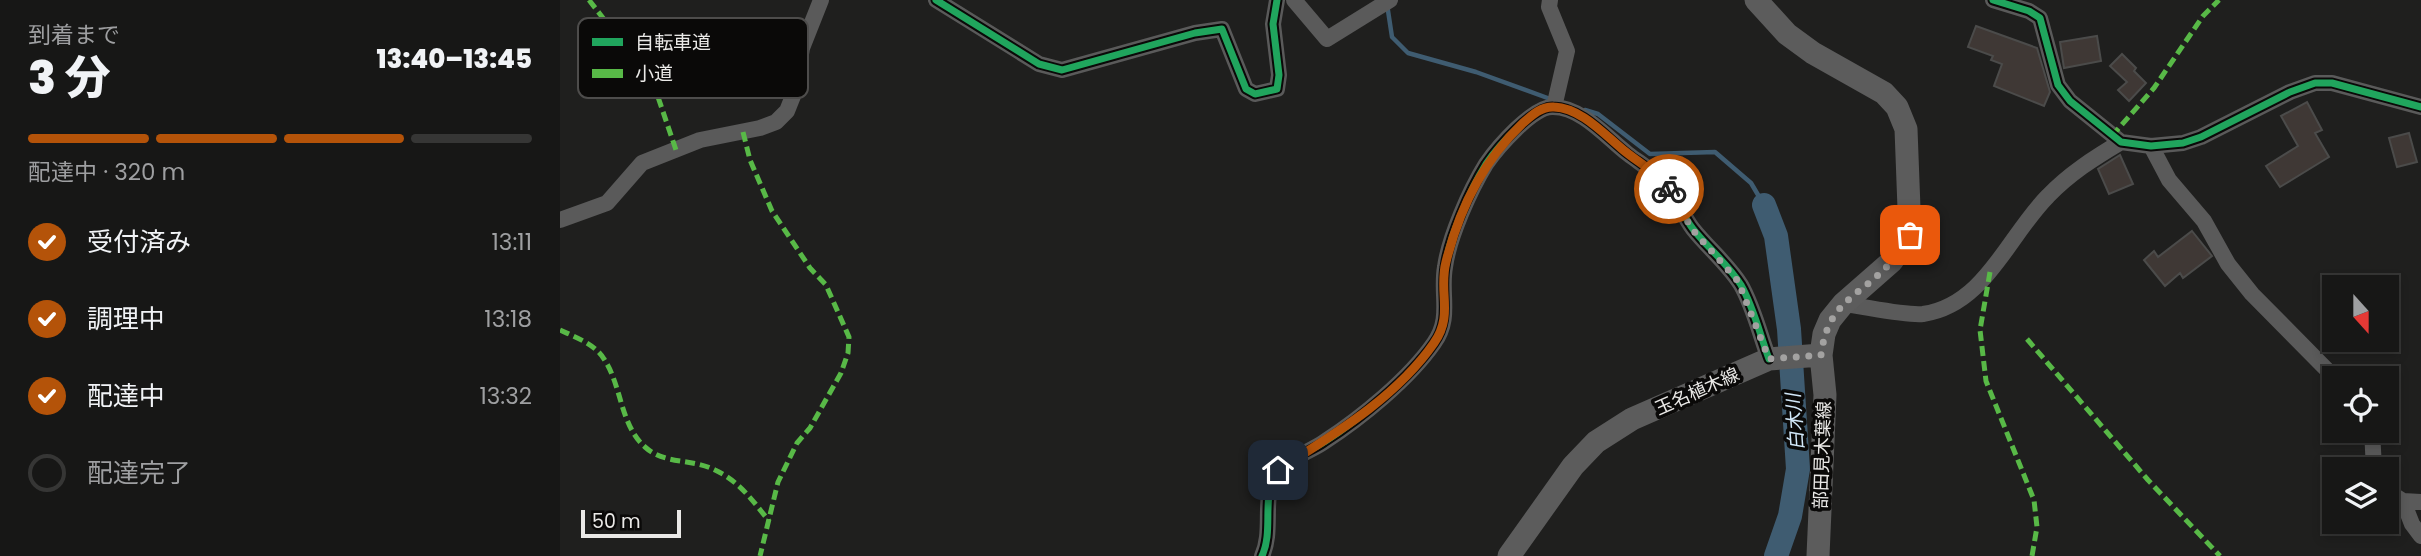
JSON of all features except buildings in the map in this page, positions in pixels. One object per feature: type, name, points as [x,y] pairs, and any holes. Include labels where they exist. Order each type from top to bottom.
[{"type":"main road","points":[[1756,0],[1796,40],[1884,93],[1897,107],[1906,129],[1910,235],[1892,261],[1843,304],[1830,320],[1824,334],[1792,357]]},
{"type":"main road","name":"玉名植木線","points":[[1509,556],[1573,466],[1596,442],[1633,419],[1792,357]]},
{"type":"main road","name":"部田見木葉線","points":[[1792,357],[1825,395],[1818,556]]},
{"type":"street","points":[[808,33],[821,0]]},
{"type":"street","points":[[936,0],[1040,64],[1062,71],[1195,33],[1222,29],[1246,89],[1255,94],[1277,89],[1279,75],[1273,24],[1277,0]]},
{"type":"street","points":[[1294,0],[1327,39],[1385,2]]},
{"type":"street","points":[[1262,556],[1268,537],[1272,482],[1278,470],[1324,443],[1379,399],[1414,367],[1444,326],[1446,309],[1442,289],[1445,263],[1472,192],[1487,163],[1508,138],[1556,99],[1567,51],[1549,7],[1550,0]]},
{"type":"street","points":[[1993,0],[2029,10],[2040,18],[2058,85],[2070,101],[2120,142],[2151,146],[2183,143],[2201,137],[2290,92],[2315,83],[2332,83],[2421,107]]},
{"type":"street","points":[[560,220],[607,203],[642,163],[700,140],[760,128],[776,122],[787,111],[792,98]]},
{"type":"street","points":[[1556,99],[1592,122],[1665,184],[1692,229],[1738,281],[1792,357]]},
{"type":"street","points":[[1843,304],[1922,314],[1954,303],[1990,272],[1997,259],[2045,198],[2072,172],[2120,142]]},
{"type":"street","points":[[2151,146],[2169,180],[2204,222],[2228,264],[2252,294],[2323,366]]},
{"type":"street","points":[[2399,498],[2421,502]]},
{"type":"street","points":[[2403,501],[2412,524],[2421,536]]},
{"type":"waterway","points":[[1387,4],[1392,37],[1408,53],[1476,72],[1553,100]]},
{"type":"waterway","points":[[1585,110],[1598,114],[1650,154],[1715,152],[1751,183],[1764,205]]},
{"type":"waterway","name":"白木川","points":[[1764,205],[1776,236],[1789,329],[1798,469],[1790,516],[1776,556]]},
{"type":"marked path","points":[[589,0],[603,18]]},
{"type":"marked path","points":[[2112,136],[2154,88],[2203,16],[2219,0]]},
{"type":"marked path","points":[[658,98],[676,150]]},
{"type":"marked path","points":[[743,132],[750,160],[772,211],[810,268],[826,285],[849,337],[848,353],[841,373],[810,428],[797,443],[778,482],[760,556]]},
{"type":"marked path","points":[[1990,272],[1980,330],[1986,381],[2034,500],[2037,527],[2032,556]]},
{"type":"marked path","points":[[560,330],[590,345],[604,359],[631,428],[645,447],[661,456],[706,466],[724,475],[745,492],[769,521]]},
{"type":"marked path","points":[[2027,339],[2148,480],[2220,556]]},
{"type":"cycle path","points":[[936,0],[1039,64],[1062,70],[1195,33],[1222,29],[1246,89],[1255,94],[1277,89],[1279,75],[1273,24],[1277,0]]},
{"type":"cycle path","points":[[1993,0],[2029,11],[2040,18],[2058,85],[2070,101],[2121,142],[2151,146],[2183,143],[2201,137],[2290,92],[2315,83],[2332,83],[2421,107]]},
{"type":"cycle path","points":[[1262,556],[1267,536],[1269,494],[1276,474],[1285,464],[1324,442],[1368,410],[1424,357],[1443,325],[1447,255],[1473,187],[1498,148],[1526,120],[1545,109],[1564,108],[1594,124],[1665,184],[1693,229],[1741,285],[1769,359]]},
{"type":"way so far","points":[[1669,189],[1692,229],[1744,291],[1769,359],[1821,355],[1824,334],[1830,320],[1843,304],[1892,261],[1910,235]]},
{"type":"route","points":[[1278,470],[1324,443],[1379,399],[1414,367],[1434,343],[1444,326],[1446,309],[1442,289],[1445,263],[1472,192],[1487,163],[1508,138],[1532,116],[1542,109],[1554,107],[1592,122],[1631,157],[1651,170],[1669,189]]}]
